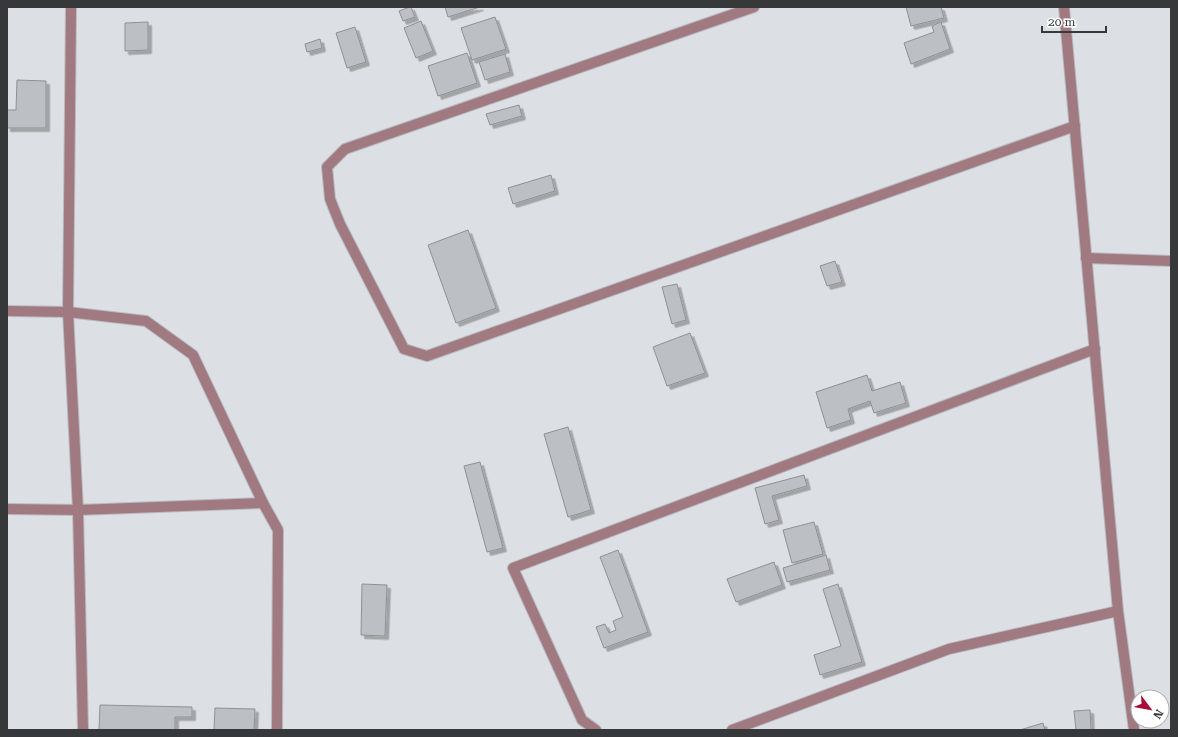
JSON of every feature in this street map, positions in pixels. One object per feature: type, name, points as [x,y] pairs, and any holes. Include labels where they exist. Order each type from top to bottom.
[{"type":"street","points":[[71,7],[68,312],[78,510],[83,730]]},
{"type":"street","points":[[754,7],[345,149],[327,167],[330,198],[340,224],[404,349],[427,356],[1075,126]]},
{"type":"street","points":[[1064,7],[1118,611],[1134,730]]},
{"type":"street","points":[[1086,258],[1171,262]]},
{"type":"street","points":[[7,311],[68,312],[146,321],[193,355],[263,502],[278,530],[278,730]]},
{"type":"street","points":[[596,730],[582,720],[513,568],[1095,349]]},
{"type":"street","points":[[7,509],[78,510],[263,502]]},
{"type":"street","points":[[732,730],[949,649],[1118,611]]},
{"type":"building","points":[[410,7],[415,17],[403,21],[399,11]]},
{"type":"building","points":[[445,7],[480,7],[448,17]]},
{"type":"building","points":[[906,7],[941,7],[944,18],[911,26]]},
{"type":"building","points":[[495,17],[506,49],[472,60],[461,28]]},
{"type":"building","points":[[421,21],[433,51],[416,58],[404,28]]},
{"type":"building","points":[[148,22],[148,50],[125,51],[125,23]]},
{"type":"building","points":[[941,22],[950,49],[911,64],[904,43],[934,32],[932,26]]},
{"type":"building","points":[[355,27],[366,62],[347,68],[336,33]]},
{"type":"building","points":[[320,39],[322,48],[307,52],[305,44]]},
{"type":"building","points":[[467,53],[477,83],[438,96],[428,66]]},
{"type":"building","points":[[505,54],[510,72],[485,80],[479,62]]},
{"type":"building","points":[[17,80],[46,81],[46,128],[7,128],[7,110],[16,110]]},
{"type":"building","points":[[519,105],[522,116],[490,125],[486,114]]},
{"type":"building","points":[[551,175],[555,191],[513,204],[508,188]]},
{"type":"building","points":[[468,230],[496,308],[456,323],[428,245]]},
{"type":"building","points":[[835,261],[842,282],[827,286],[820,266]]},
{"type":"building","points":[[677,284],[686,320],[672,324],[662,287]]},
{"type":"building","points":[[690,333],[705,373],[667,386],[653,347]]},
{"type":"building","points":[[867,375],[872,391],[900,382],[906,403],[874,413],[870,401],[848,409],[851,420],[827,428],[816,392]]},
{"type":"building","points":[[568,427],[591,510],[568,517],[544,434]]},
{"type":"building","points":[[480,462],[503,548],[487,552],[464,466]]},
{"type":"building","points":[[804,475],[807,486],[772,496],[779,520],[765,524],[755,488]]},
{"type":"building","points":[[814,522],[823,554],[792,563],[783,530]]},
{"type":"building","points":[[618,550],[648,632],[604,648],[596,627],[605,624],[609,633],[616,630],[613,621],[623,617],[600,557]]},
{"type":"building","points":[[826,555],[830,570],[787,582],[783,568]]},
{"type":"building","points":[[774,562],[782,585],[736,602],[727,579]]},
{"type":"building","points":[[362,584],[387,585],[385,636],[361,635]]},
{"type":"building","points":[[838,584],[862,662],[820,675],[814,655],[841,646],[823,589]]},
{"type":"building","points":[[100,705],[192,707],[192,717],[175,717],[175,730],[99,730]]},
{"type":"building","points":[[215,708],[255,709],[254,730],[214,730]]},
{"type":"building","points":[[1090,710],[1091,730],[1076,730],[1074,711]]},
{"type":"building","points":[[1043,723],[1045,730],[1020,730]]}]
